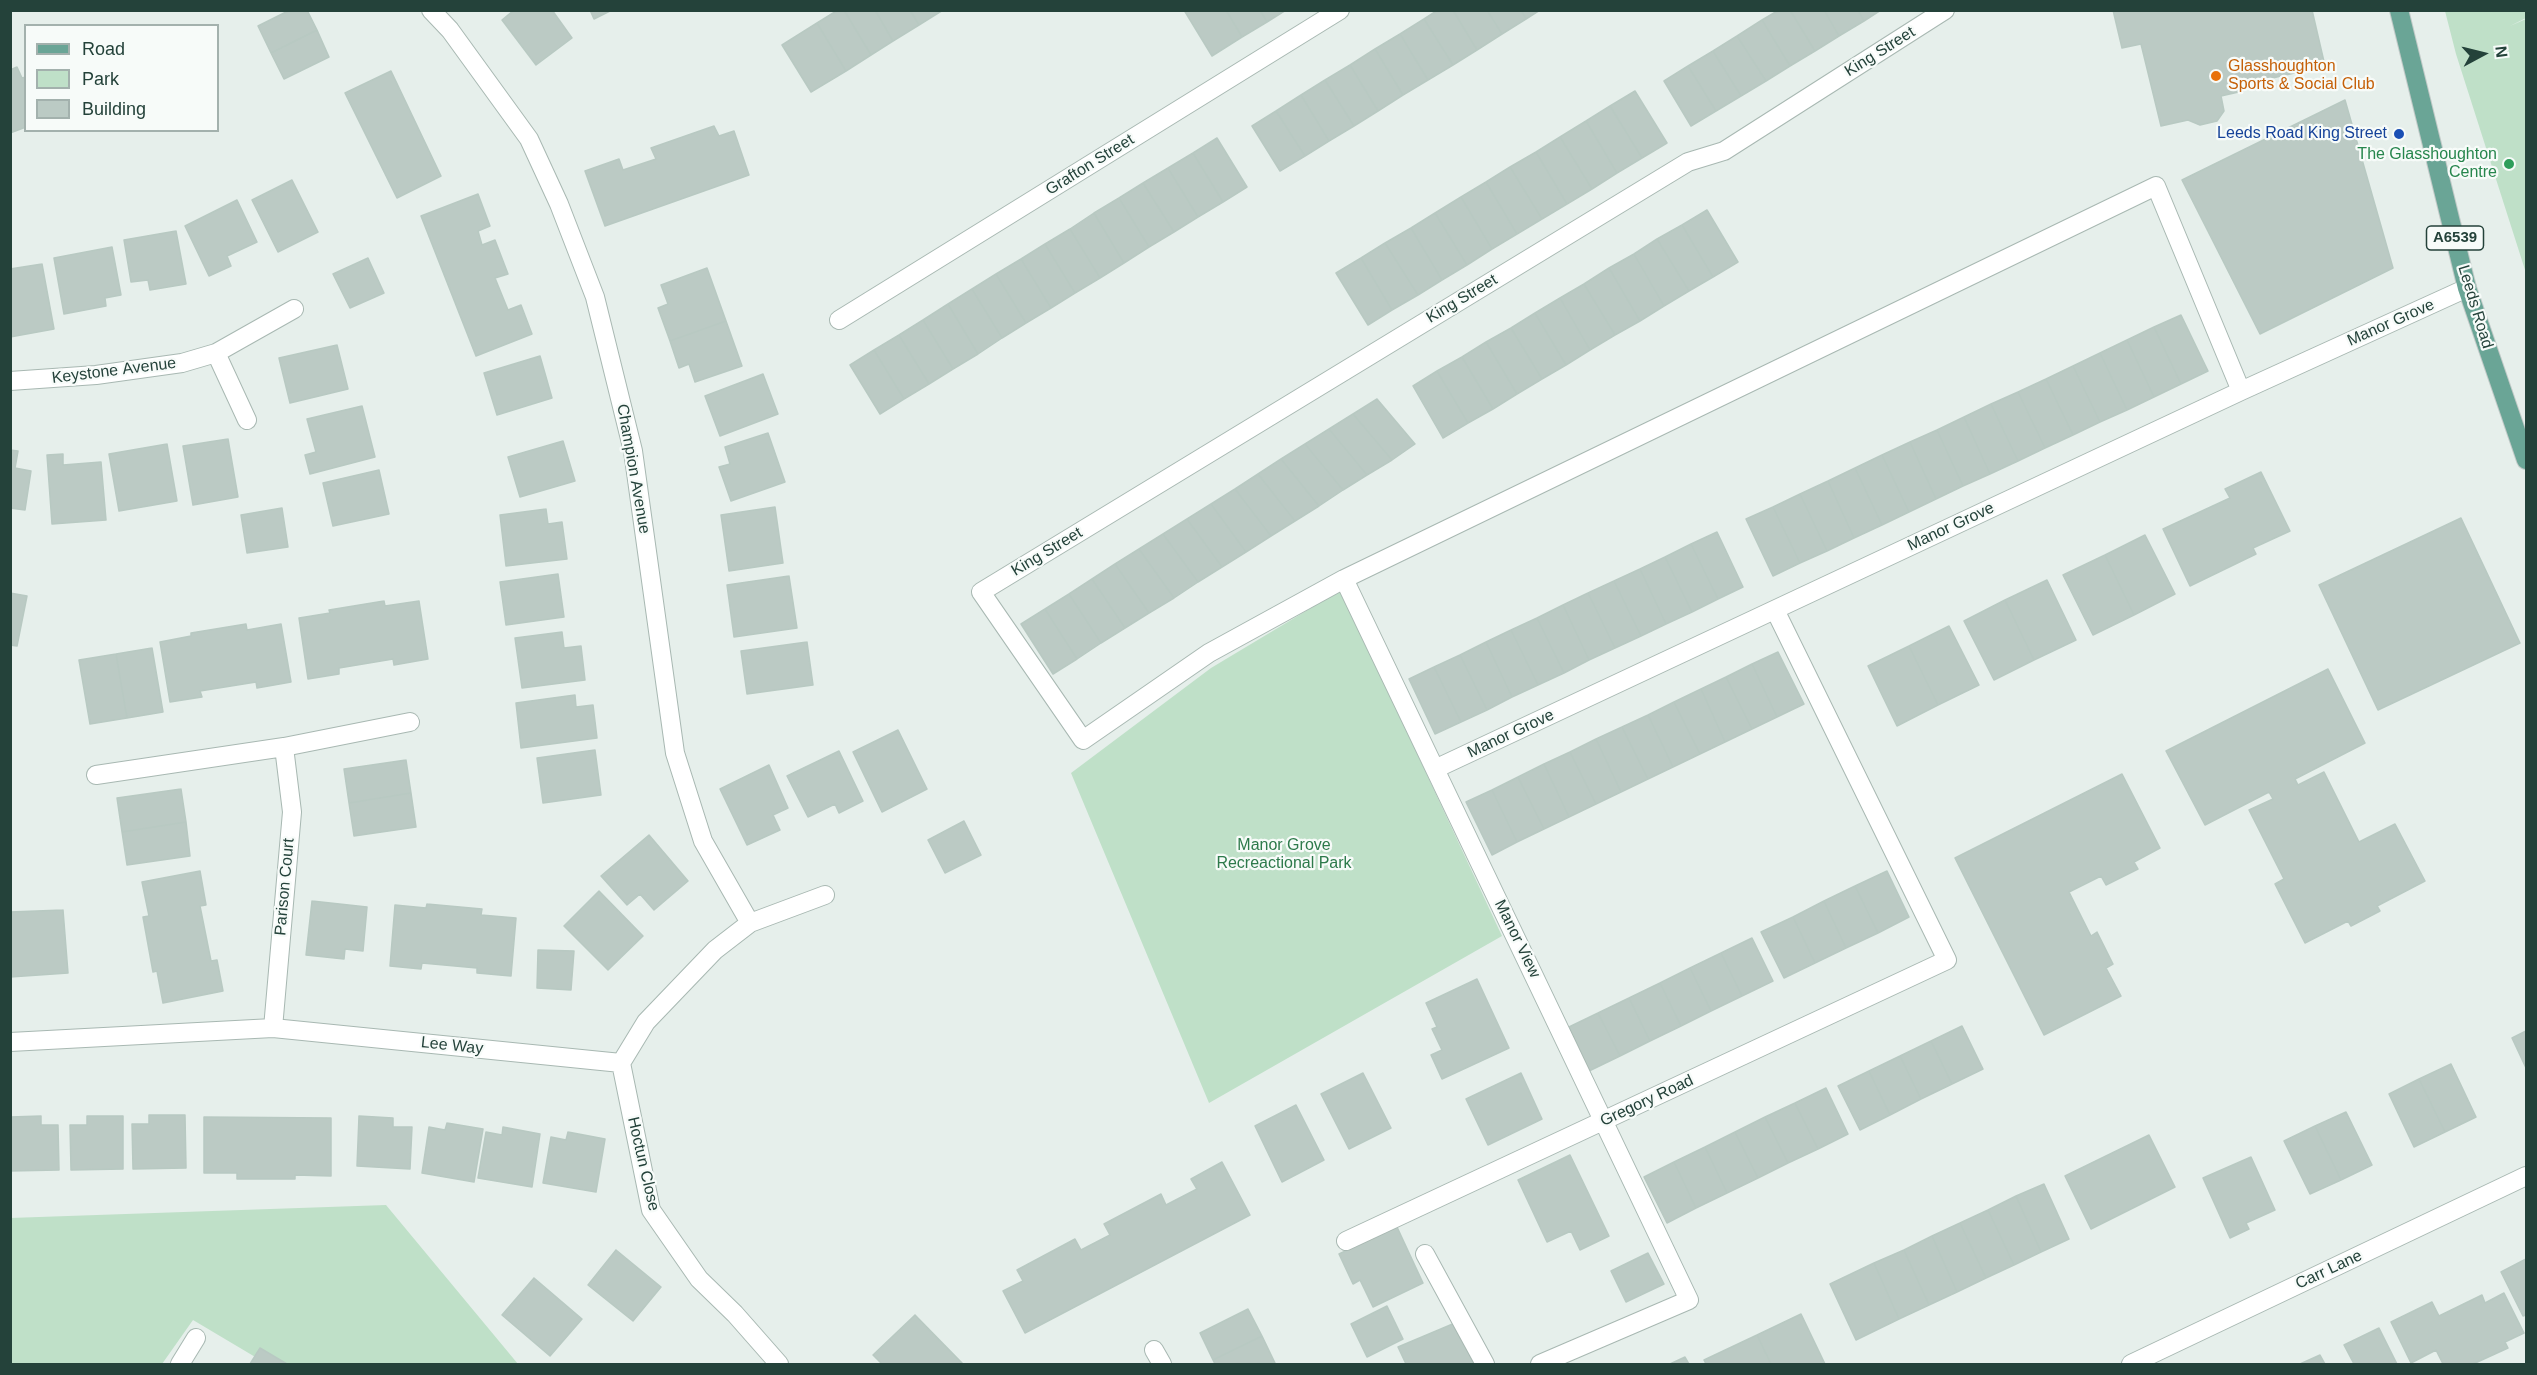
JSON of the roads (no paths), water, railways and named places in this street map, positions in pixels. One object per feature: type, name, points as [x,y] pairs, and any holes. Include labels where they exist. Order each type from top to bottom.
[{"type":"main road","name":"Leeds Road","points":[[2399,10],[2467,288],[2526,460]]},
{"type":"street","name":"Champion Avenue","points":[[431,10],[450,30],[529,139],[559,204],[595,297],[633,452],[675,753],[704,841],[750,923]]},
{"type":"street","name":"Grafton Street","points":[[839,320],[1340,10]]},
{"type":"street","name":"King Street","points":[[1344,579],[1209,653],[1083,740],[981,592],[1688,162],[1724,151],[1945,10]]},
{"type":"street","points":[[1344,579],[2156,186],[2241,391]]},
{"type":"street","name":"Manor Grove","points":[[1435,769],[2241,391],[2467,288]]},
{"type":"street","name":"Keystone Avenue","points":[[10,381],[96,375],[182,363],[216,353],[294,309]]},
{"type":"street","points":[[216,353],[247,420]]},
{"type":"street","name":"Manor View","points":[[1344,579],[1689,1300],[1540,1365]]},
{"type":"street","name":"Gregory Road","points":[[1346,1241],[1947,960],[1775,610]]},
{"type":"street","points":[[96,775],[284,747],[410,722]]},
{"type":"street","name":"Parison Court","points":[[273,1028],[292,812],[284,747]]},
{"type":"street","points":[[621,1063],[646,1022],[715,950],[750,923],[825,895]]},
{"type":"street","name":"Lee Way","points":[[10,1042],[273,1028],[621,1063]]},
{"type":"street","name":"Hoctun Close","points":[[621,1063],[651,1210],[699,1279],[735,1314],[779,1365]]},
{"type":"street","name":"Carr Lane","points":[[2132,1365],[2526,1176]]},
{"type":"street","points":[[1425,1254],[1485,1365]]},
{"type":"street","points":[[180,1365],[196,1338]]},
{"type":"place","name":"Glasshoughton Sports & Social Club","points":[[2216,76]]},
{"type":"place","name":"Leeds Road King Street","points":[[2399,134]]},
{"type":"place","name":"The Glasshoughton Centre","points":[[2509,164]]},
{"type":"park label","name":"Manor Grove Recreactional Park","points":[[1284,855]]}]
